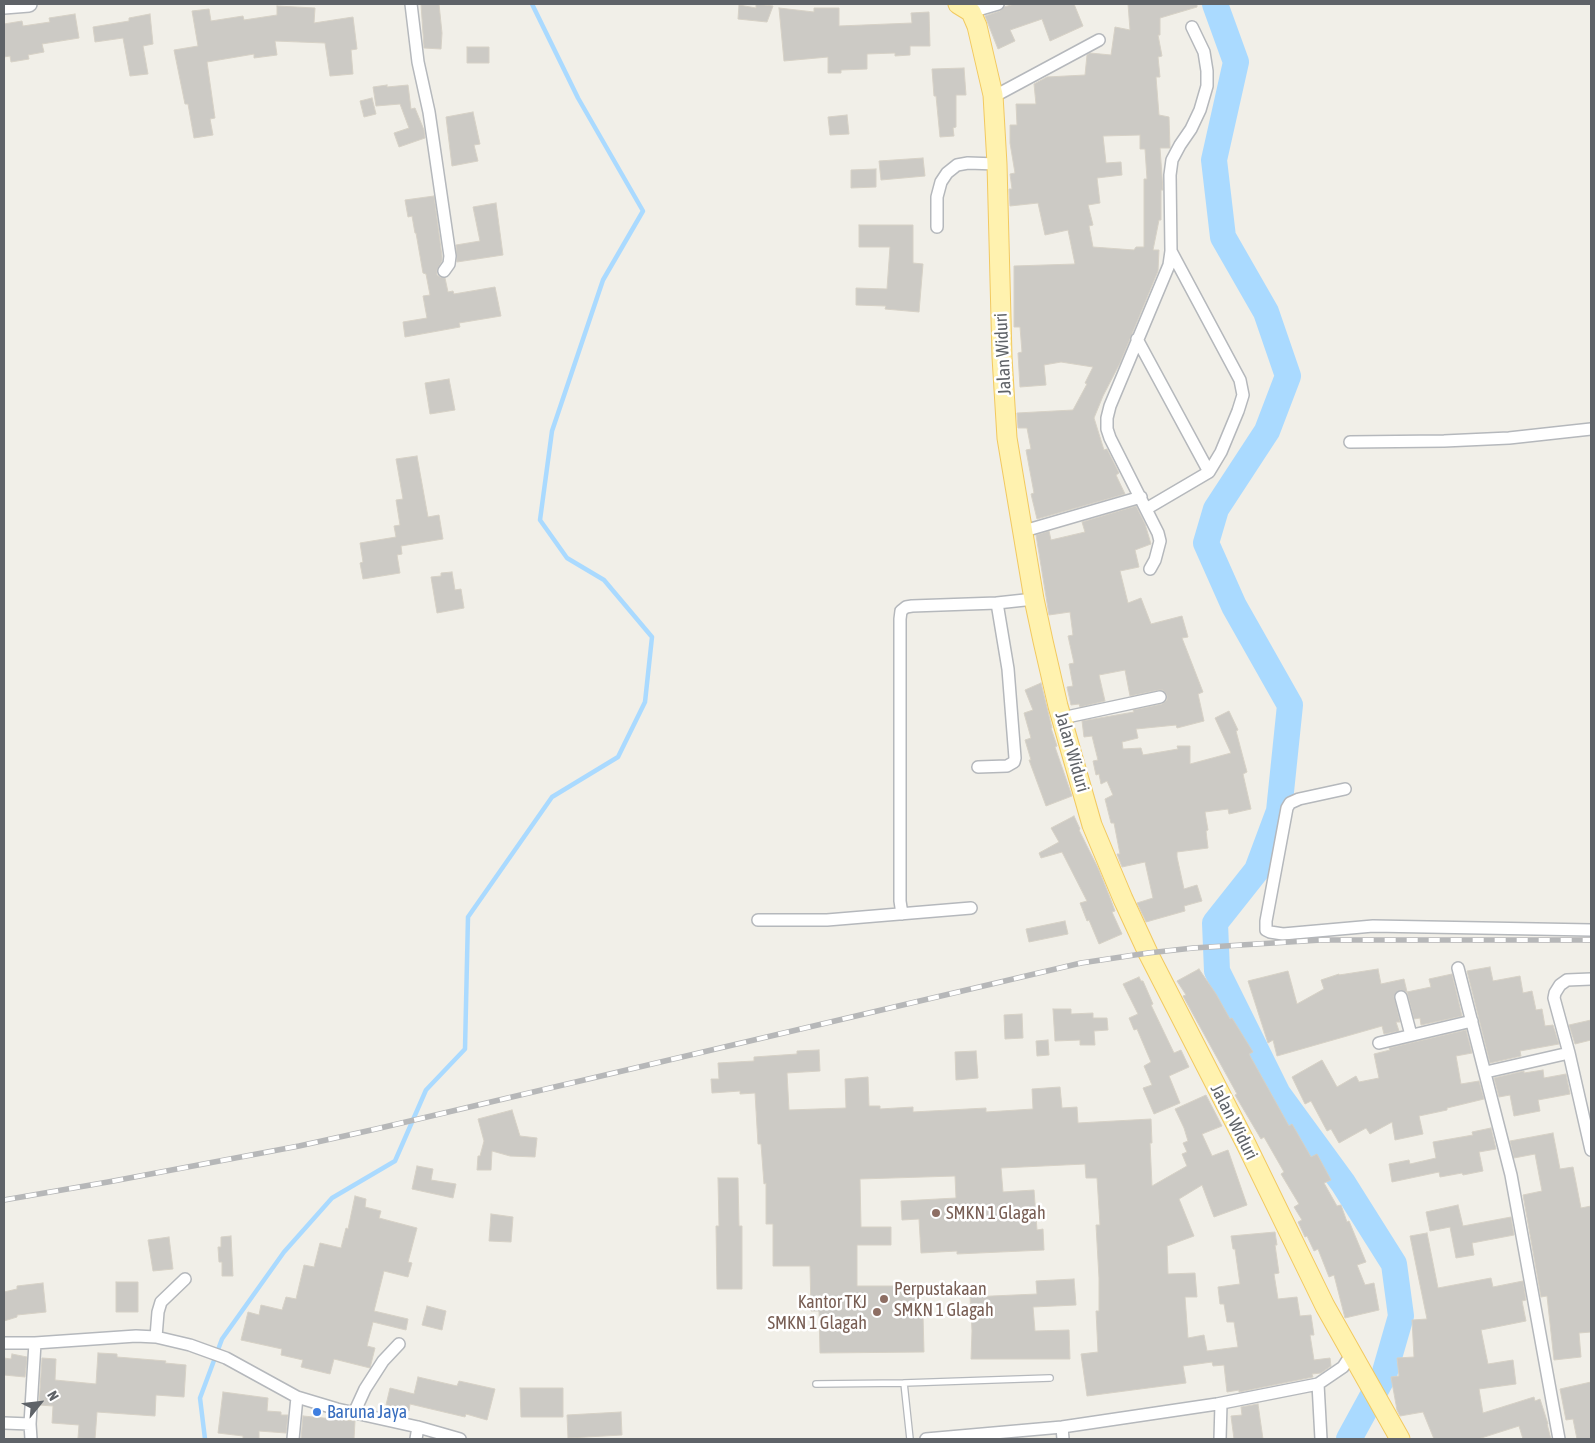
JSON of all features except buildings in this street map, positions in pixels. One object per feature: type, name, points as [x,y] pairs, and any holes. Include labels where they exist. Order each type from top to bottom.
[{"type":"main road","name":"Jalan Widuri","points":[[962,6],[977,26],[992,90],[991,163],[1005,411],[1007,438],[1024,531],[1028,599],[1092,825],[1148,953],[1246,1144],[1325,1306],[1400,1439]]},
{"type":"street","points":[[4,6],[29,4]]},
{"type":"street","points":[[411,4],[418,62],[429,112],[450,256],[449,264],[444,271]]},
{"type":"street","points":[[962,6],[998,4]]},
{"type":"street","points":[[1150,568],[1155,560],[1160,541],[1158,533],[1110,438],[1107,429],[1107,418],[1137,339],[1166,274],[1171,251],[1169,201],[1172,160],[1200,110],[1207,86],[1204,52],[1192,28]]},
{"type":"street","points":[[992,90],[1099,40]]},
{"type":"street","points":[[937,226],[937,197],[941,182],[947,173],[957,165],[991,163]]},
{"type":"street","points":[[1146,509],[1209,472],[1221,452],[1238,411],[1243,390],[1240,380],[1171,251]]},
{"type":"street","points":[[1137,339],[1209,472]]},
{"type":"street","points":[[1350,442],[1509,438],[1591,429]]},
{"type":"street","points":[[1024,531],[1140,497]]},
{"type":"street","points":[[902,914],[900,901],[901,610],[912,606],[999,603],[1028,599]]},
{"type":"street","points":[[978,766],[1007,766],[1014,762],[1015,758],[1008,669],[999,603]]},
{"type":"street","points":[[1062,718],[1160,697]]},
{"type":"street","points":[[1345,789],[1299,798],[1290,803],[1287,808],[1266,921],[1266,930],[1292,934],[1373,926],[1591,930]]},
{"type":"street","points":[[758,920],[827,920],[971,908]]},
{"type":"street","points":[[1458,968],[1511,1175],[1559,1439]]},
{"type":"street","points":[[1591,979],[1567,980],[1560,985],[1554,998],[1570,1053],[1591,1150]]},
{"type":"street","points":[[1401,996],[1411,1035]]},
{"type":"street","points":[[1379,1044],[1472,1021]]},
{"type":"street","points":[[1486,1072],[1570,1053]]},
{"type":"street","points":[[156,1337],[158,1312],[161,1302],[185,1279]]},
{"type":"street","points":[[4,1343],[36,1343],[136,1336],[156,1337],[190,1345],[226,1358],[297,1397],[460,1439]]},
{"type":"street","points":[[31,1439],[30,1424],[36,1343]]},
{"type":"street","points":[[354,1413],[365,1389],[383,1361],[399,1344]]},
{"type":"street","points":[[926,1439],[1062,1427],[1221,1404],[1318,1384],[1354,1359]]},
{"type":"street","points":[[1318,1384],[1321,1439]]},
{"type":"street","points":[[293,1439],[297,1397]]},
{"type":"street","points":[[1220,1439],[1221,1404]]},
{"type":"street","points":[[4,1423],[30,1424]]},
{"type":"street","points":[[416,1439],[418,1427]]},
{"type":"street","points":[[1062,1427],[1063,1439]]},
{"type":"lane","points":[[816,1384],[1050,1378]]},
{"type":"lane","points":[[904,1383],[910,1439]]},
{"type":"waterway","points":[[205,1439],[200,1398],[222,1339],[284,1252],[332,1198],[395,1161],[426,1090],[465,1049],[468,917],[552,797],[618,757],[645,702],[652,637],[604,580],[567,558],[540,520],[552,431],[603,280],[643,211],[578,98],[532,4]]},
{"type":"waterway","points":[[1215,4],[1236,62],[1214,160],[1223,237],[1266,312],[1288,376],[1267,431],[1216,509],[1206,543],[1234,606],[1290,705],[1279,811],[1257,870],[1215,923],[1217,971],[1278,1094],[1343,1183],[1394,1264],[1401,1316],[1384,1375],[1349,1439]]},
{"type":"railway","points":[[4,1200],[299,1146],[1081,963],[1193,948],[1321,940],[1591,940]]},
{"type":"place","name":"SMKN 1 Glagah","points":[[936,1213]]},
{"type":"place","name":"Perpustakaan SMKN 1 Glagah","points":[[884,1299]]},
{"type":"place","name":"Kantor TKJ SMKN 1 Glagah","points":[[877,1312]]},
{"type":"place","name":"Baruna Jaya","points":[[317,1412]]}]
